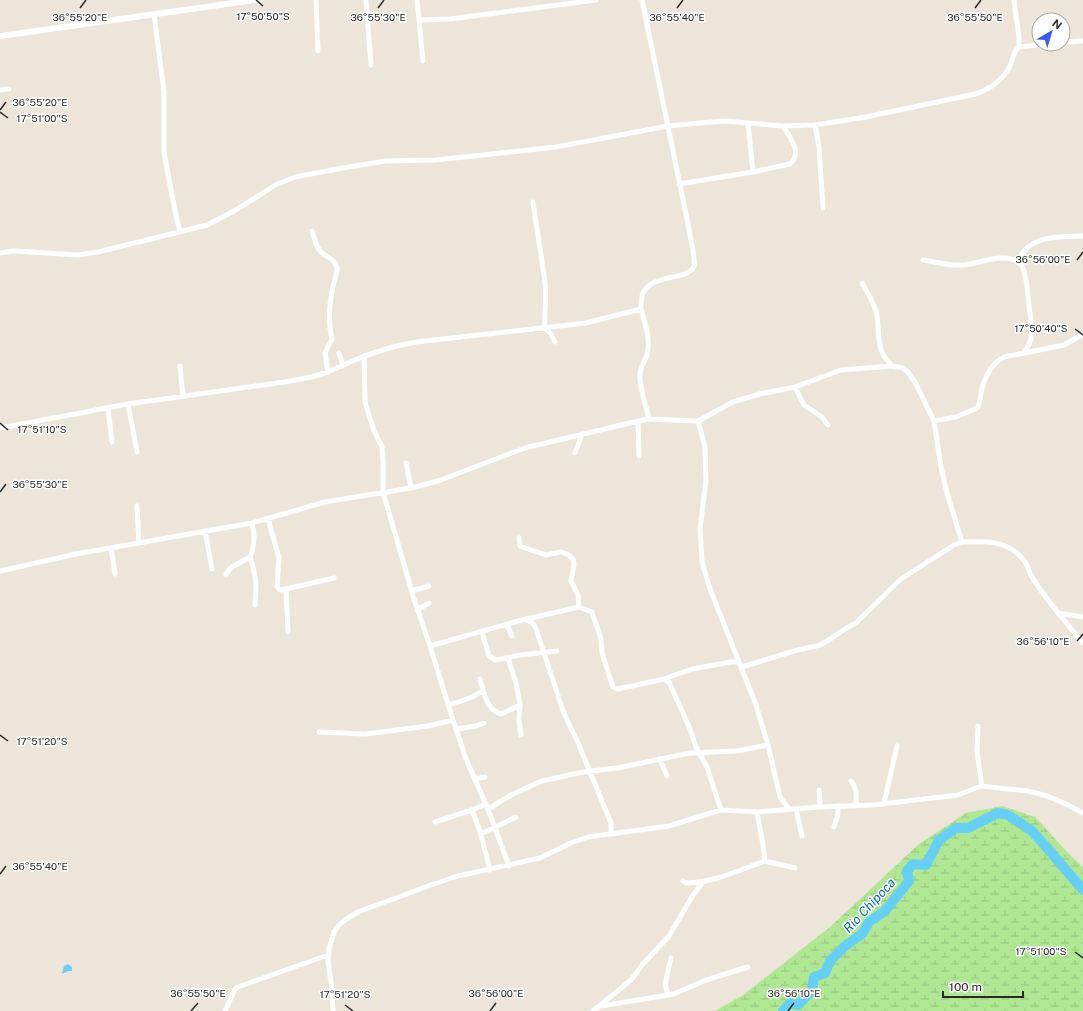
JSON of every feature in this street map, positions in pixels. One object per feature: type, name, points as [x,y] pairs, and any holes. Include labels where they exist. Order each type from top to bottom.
[{"type":"street","points":[[0,36],[255,0]]},
{"type":"street","points":[[316,0],[318,51]]},
{"type":"street","points":[[366,0],[371,65]]},
{"type":"street","points":[[417,0],[423,60]]},
{"type":"street","points":[[419,20],[450,19],[596,0]]},
{"type":"street","points":[[642,0],[689,229],[694,262],[694,266],[689,273],[650,284],[642,295],[641,309],[648,337],[648,347],[640,372],[641,386],[649,419]]},
{"type":"street","points":[[1014,0],[1019,47]]},
{"type":"street","points":[[154,14],[164,92],[164,152],[180,232]]},
{"type":"street","points":[[1071,42],[1083,41]]},
{"type":"street","points":[[0,254],[14,251],[78,255],[89,254],[207,225],[277,184],[295,177],[385,162],[436,160],[556,147],[668,126],[725,121],[783,126],[815,125],[866,117],[981,92],[992,86],[1004,76],[1009,69],[1014,52],[1019,47],[1031,46]]},
{"type":"street","points":[[0,90],[9,89]]},
{"type":"street","points":[[748,123],[753,172]]},
{"type":"street","points":[[815,125],[819,147],[823,208]]},
{"type":"street","points":[[680,184],[753,172],[790,164],[796,157],[796,149],[783,126]]},
{"type":"street","points":[[533,202],[545,282],[545,328],[551,334],[555,342]]},
{"type":"street","points":[[312,231],[319,250],[334,261],[337,270],[333,286],[329,323],[332,340],[325,353],[328,372]]},
{"type":"street","points":[[1017,261],[1020,256],[1037,241],[1083,236]]},
{"type":"street","points":[[923,260],[956,265],[976,263],[992,259],[1011,259],[1017,261],[1022,266],[1029,299],[1032,341],[1024,352]]},
{"type":"street","points":[[862,283],[876,311],[878,340],[885,358],[892,366]]},
{"type":"street","points":[[0,428],[128,404],[311,377],[328,372],[364,356],[393,347],[425,341],[586,323],[641,309]]},
{"type":"street","points":[[934,422],[956,417],[977,408],[980,401],[982,388],[991,367],[1004,356],[1064,346],[1083,334]]},
{"type":"street","points":[[339,353],[343,366]]},
{"type":"street","points":[[364,356],[365,402],[374,431],[382,447],[383,492],[417,610],[466,759],[510,866]]},
{"type":"street","points":[[882,366],[885,358]]},
{"type":"street","points":[[180,366],[183,396]]},
{"type":"street","points":[[0,571],[70,555],[252,523],[325,502],[411,488],[438,480],[525,448],[649,419],[698,421],[734,402],[760,394],[795,387],[841,370],[882,366],[903,368],[908,372],[916,384],[934,422],[940,462],[947,493],[962,542]]},
{"type":"street","points":[[795,387],[804,405],[822,417],[828,425]]},
{"type":"street","points":[[128,404],[137,452]]},
{"type":"street","points":[[108,408],[112,442]]},
{"type":"street","points":[[638,421],[639,456]]},
{"type":"street","points":[[698,421],[705,447],[706,481],[700,528],[702,562],[710,589],[756,705],[768,745],[780,797],[779,804],[775,810]]},
{"type":"street","points":[[575,453],[581,441],[582,434]]},
{"type":"street","points":[[406,463],[411,488]]},
{"type":"street","points":[[137,506],[139,543]]},
{"type":"street","points":[[268,519],[279,558],[277,587],[280,590],[334,578]]},
{"type":"street","points":[[252,523],[254,545],[250,557],[256,576],[255,605]]},
{"type":"street","points":[[205,531],[212,569]]},
{"type":"street","points":[[519,538],[520,546],[522,547],[546,555],[561,552],[569,555],[573,559],[574,565],[571,581],[578,595],[578,607]]},
{"type":"street","points":[[430,646],[578,607],[592,612],[601,639],[602,653],[613,687],[618,688],[664,679],[692,669],[731,662],[741,664],[820,645],[856,623],[901,579],[954,545],[962,542],[994,542],[1004,544],[1012,548],[1022,558],[1031,575],[1058,613],[1083,643]]},
{"type":"street","points":[[111,548],[115,574]]},
{"type":"street","points":[[226,574],[232,567],[250,557]]},
{"type":"street","points":[[412,591],[428,586]]},
{"type":"street","points":[[286,589],[288,632]]},
{"type":"street","points":[[417,610],[429,603]]},
{"type":"street","points":[[1058,613],[1083,617]]},
{"type":"street","points":[[535,626],[539,617]]},
{"type":"street","points":[[526,620],[535,626],[564,711],[611,823],[611,833]]},
{"type":"street","points":[[507,625],[512,636]]},
{"type":"street","points":[[482,632],[489,656],[496,660],[557,651]]},
{"type":"street","points":[[508,658],[516,683],[520,705],[519,718],[521,735]]},
{"type":"street","points":[[480,679],[483,691],[491,709],[497,713],[501,714],[507,712],[520,705]]},
{"type":"street","points":[[664,679],[667,680],[671,686],[690,729],[696,747],[707,766],[721,810]]},
{"type":"street","points":[[449,705],[483,691]]},
{"type":"street","points":[[319,732],[365,734],[428,726],[453,720]]},
{"type":"street","points":[[457,729],[484,723]]},
{"type":"street","points":[[978,726],[977,752],[982,786]]},
{"type":"street","points":[[435,822],[472,810],[487,807],[542,781],[583,772],[617,768],[659,759],[699,753],[737,751],[768,745]]},
{"type":"street","points":[[884,803],[897,746]]},
{"type":"street","points":[[659,759],[667,776]]},
{"type":"street","points":[[583,772],[586,768],[586,764]]},
{"type":"street","points":[[475,779],[485,776]]},
{"type":"street","points":[[851,781],[854,783],[856,789],[856,806]]},
{"type":"street","points":[[333,1011],[328,955],[331,940],[339,925],[358,912],[431,884],[458,876],[510,866],[540,858],[571,843],[588,837],[669,826],[721,810],[757,812],[819,807],[856,806],[958,795],[982,786],[1028,791],[1047,796],[1066,804],[1083,814]]},
{"type":"street","points":[[819,790],[819,807]]},
{"type":"street","points":[[780,797],[789,809]]},
{"type":"street","points":[[834,827],[838,814],[838,806]]},
{"type":"street","points":[[796,809],[802,836]]},
{"type":"street","points":[[472,810],[481,834],[490,870]]},
{"type":"street","points":[[757,812],[765,861]]},
{"type":"street","points":[[481,834],[516,817]]},
{"type":"street","points":[[683,881],[686,883],[703,882],[742,871],[765,861],[795,868]]},
{"type":"street","points":[[593,1011],[631,980],[643,964],[669,936],[693,894],[703,882]]},
{"type":"street","points":[[225,1011],[235,989],[238,987],[328,955]]},
{"type":"street","points":[[668,995],[665,984],[671,958]]},
{"type":"street","points":[[600,1006],[680,992],[706,980],[748,967]]},
{"type":"green space","points":[[1002,806],[1035,817],[1083,867],[1083,1011],[715,1011],[743,995],[830,927],[919,844],[966,813]]},
{"type":"water","points":[[68,964],[72,967],[72,971],[62,974],[64,966]]},
{"type":"waterway","name":"Rio Chipoca","points":[[783,1011],[790,1003],[798,1005],[812,990],[814,977],[825,973],[830,961],[845,946],[862,934],[869,922],[885,911],[909,881],[907,871],[913,864],[926,865],[939,840],[956,828],[968,828],[998,813],[1008,815],[1032,831],[1083,890]]}]
